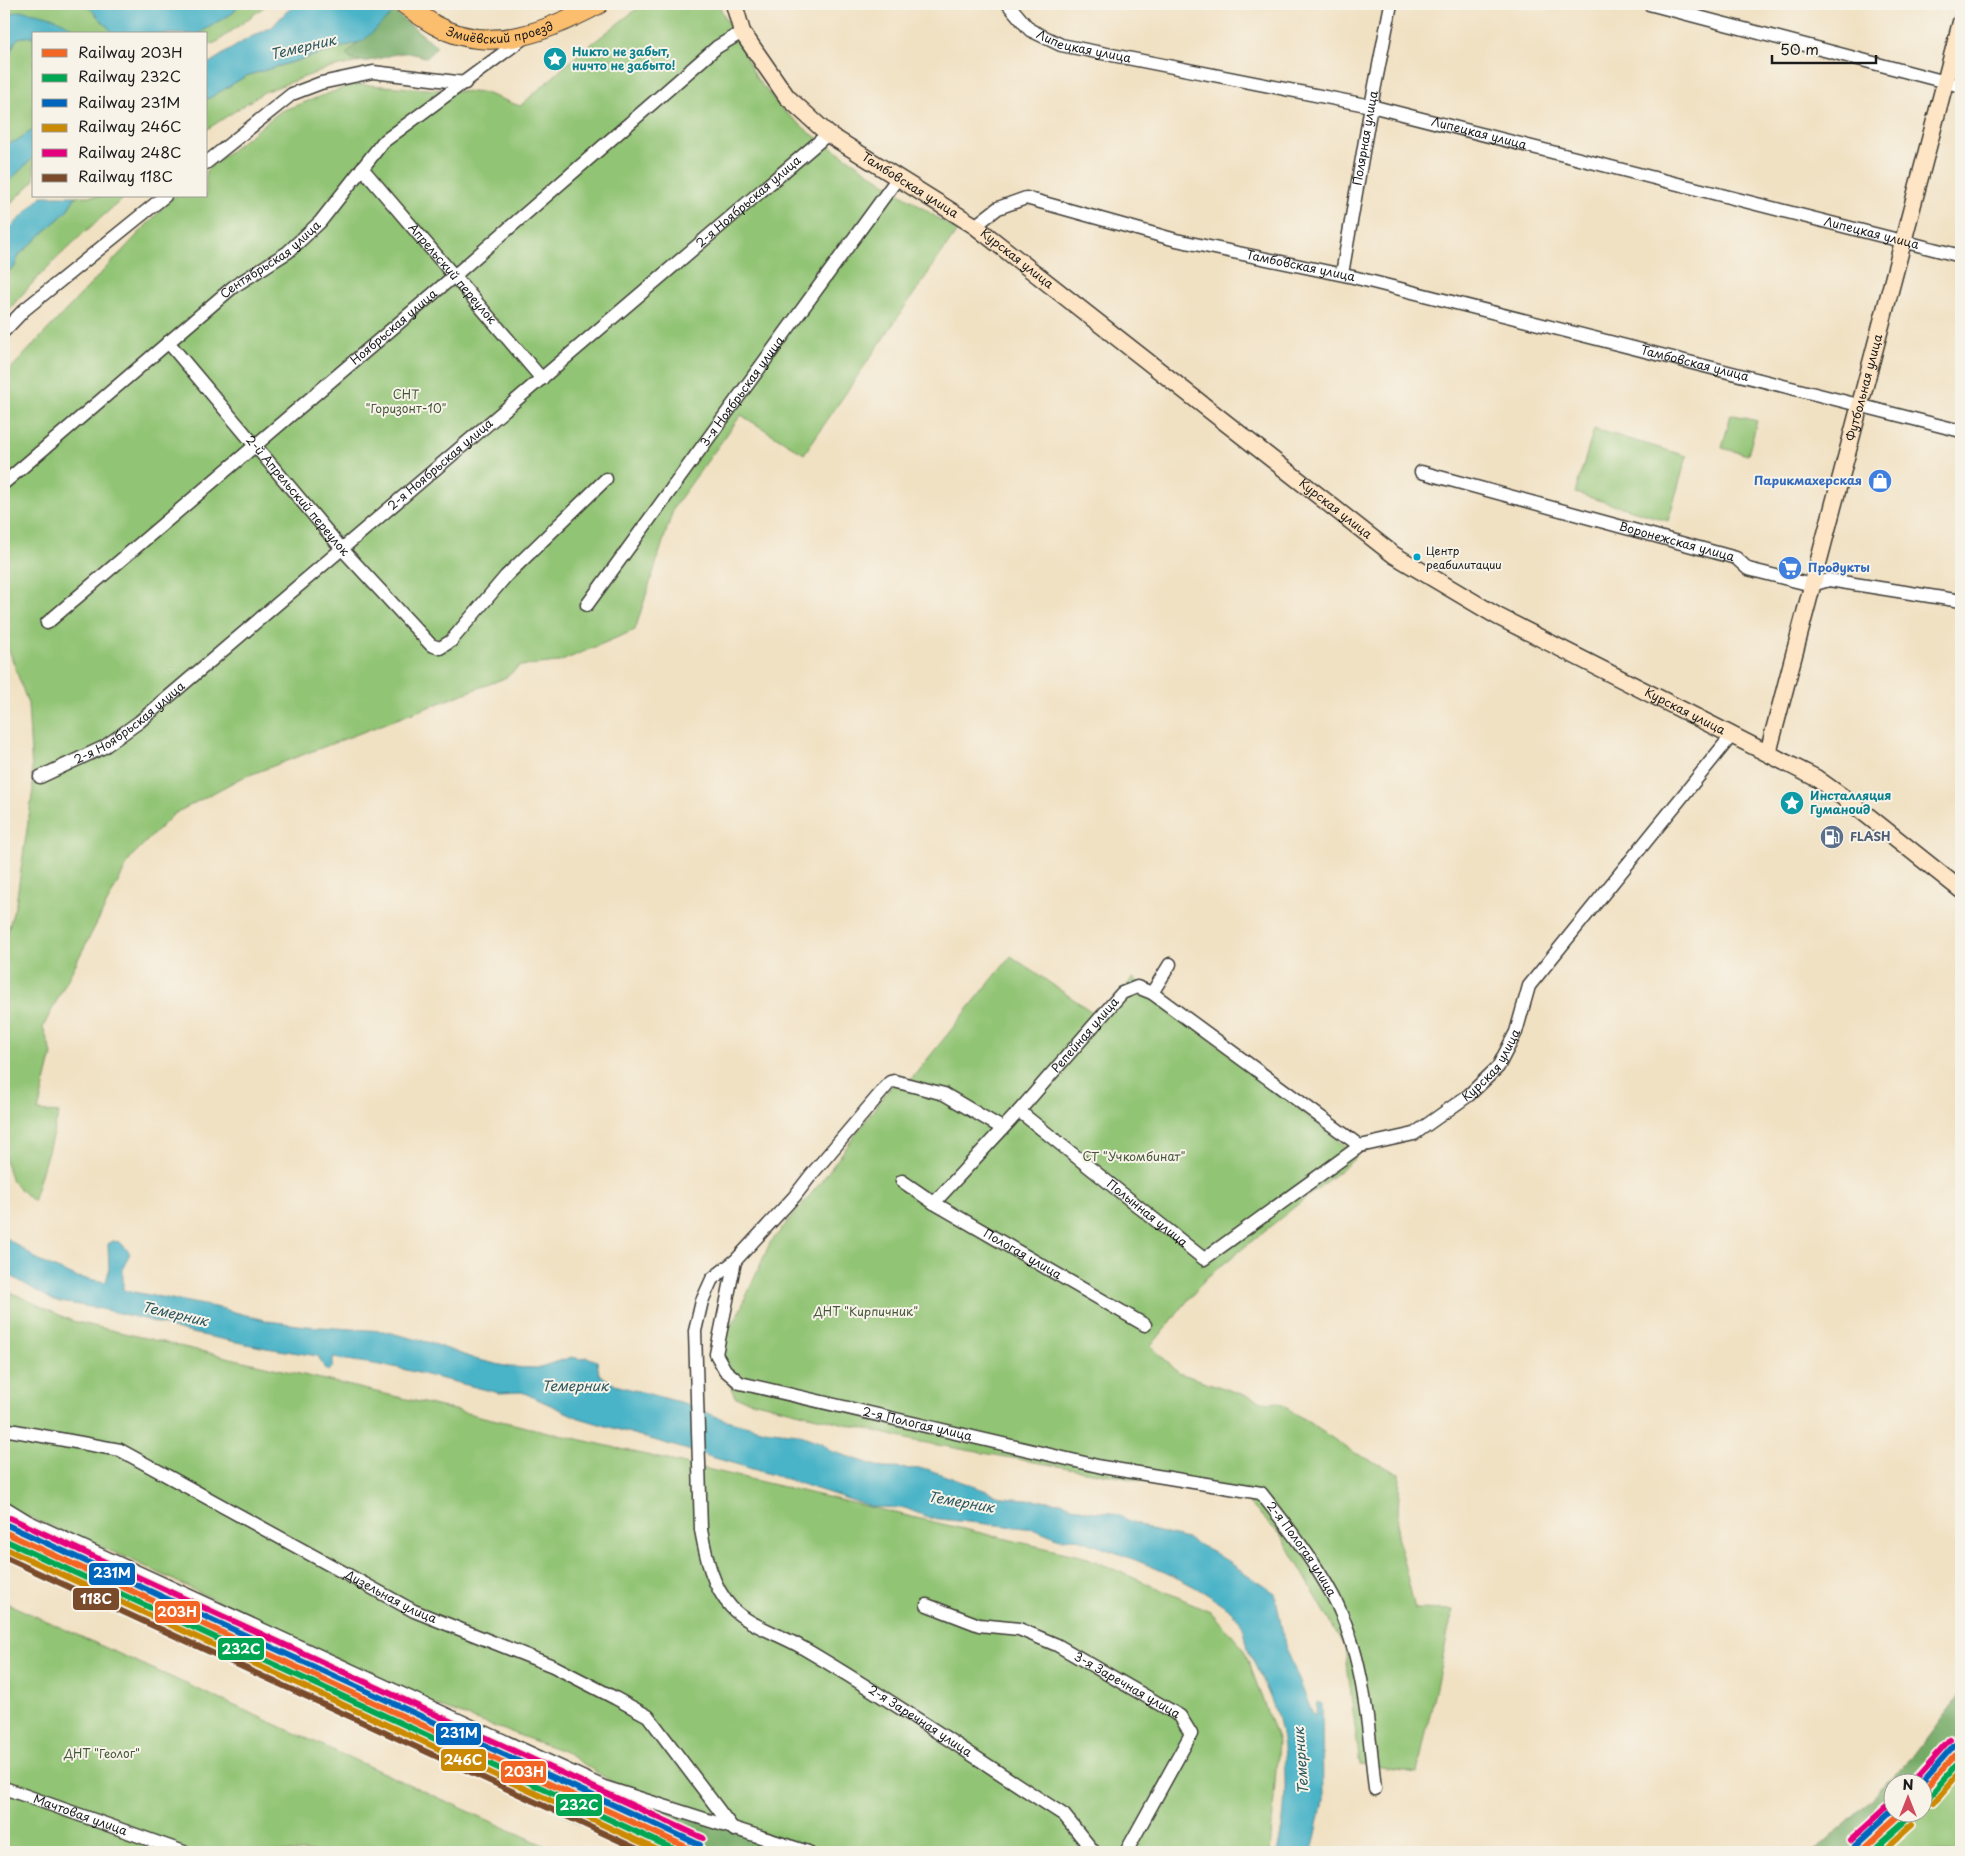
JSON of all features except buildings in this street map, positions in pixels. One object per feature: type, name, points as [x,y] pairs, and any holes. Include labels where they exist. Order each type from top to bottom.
[{"type":"main road","name":"Змиёвский проезд","points":[[404,4],[436,26],[454,33],[503,41],[565,22],[599,4]]},
{"type":"street","name":"Тамбовская улица","points":[[734,4],[742,32],[787,97],[828,134],[897,179],[975,226],[998,208],[1026,198],[1176,240],[1342,274],[1861,404],[1961,431]]},
{"type":"street","name":"Липецкая улица","points":[[1008,4],[1030,30],[1061,45],[1371,106],[1961,256]]},
{"type":"street","name":"Полярная улица","points":[[1342,274],[1391,4]]},
{"type":"street","points":[[1649,4],[1954,84]]},
{"type":"street","name":"Футбольная улица","points":[[1768,753],[1904,240],[1954,84],[1961,22]]},
{"type":"street","name":"Ноябрьская улица","points":[[47,623],[454,276],[717,47],[742,32]]},
{"type":"street","name":"Сентябрьская улица","points":[[4,483],[232,287],[288,252],[320,222],[383,142],[529,34]]},
{"type":"street","points":[[208,161],[292,94],[321,84],[373,72],[465,83]]},
{"type":"street","name":"2-я Ноябрьская улица","points":[[40,777],[104,747],[139,722],[828,134]]},
{"type":"street","name":"Апрельский переулок","points":[[362,168],[542,380]]},
{"type":"street","name":"3-я Ноябрьская улица","points":[[587,605],[897,179]]},
{"type":"street","points":[[4,331],[24,310],[163,198]]},
{"type":"street","name":"Курская улица","points":[[975,226],[1394,555],[1497,616],[1816,778],[1961,890]]},
{"type":"street","name":"2-й Апрельский переулок","points":[[168,342],[342,549],[431,645],[440,648],[451,641],[506,576],[606,479]]},
{"type":"street","name":"Воронежская улица","points":[[1421,472],[1736,558],[1748,569],[1812,585],[1829,580],[1961,602]]},
{"type":"street","name":"Курская улица","points":[[1204,1259],[1360,1146],[1414,1134],[1469,1095],[1498,1067],[1516,1032],[1529,986],[1732,736]]},
{"type":"street","points":[[1152,992],[1170,964]]},
{"type":"street","name":"Репейная улица","points":[[934,1203],[1018,1111],[1122,992],[1137,986],[1152,992],[1360,1146]]},
{"type":"street","points":[[735,1261],[794,1197],[890,1082],[894,1081],[944,1094],[1002,1128]]},
{"type":"street","name":"Полынная улица","points":[[1018,1111],[1204,1259]]},
{"type":"street","name":"Пологая улица","points":[[902,1181],[934,1203],[1145,1325]]},
{"type":"street","name":"2-я Заречная улица","points":[[735,1261],[712,1279],[702,1301],[695,1331],[701,1530],[706,1556],[715,1582],[731,1608],[754,1623],[802,1647],[1064,1815],[1094,1852]]},
{"type":"street","name":"2-я Пологая улица","points":[[735,1261],[716,1354],[725,1370],[740,1383],[1102,1467],[1261,1493],[1300,1543],[1333,1597],[1356,1658],[1367,1712],[1375,1789]]},
{"type":"street","name":"Дизельная улица","points":[[4,1429],[120,1450],[414,1611],[553,1666],[648,1716],[734,1830]]},
{"type":"street","points":[[4,1507],[27,1521],[604,1786],[734,1830],[808,1852]]},
{"type":"street","name":"3-я Заречная улица","points":[[928,1605],[979,1625],[1020,1629],[1057,1645],[1180,1716],[1191,1734],[1126,1852]]},
{"type":"street","name":"Мачтовая улица","points":[[4,1788],[184,1852]]},
{"type":"green space","points":[[4,4],[268,4],[217,42],[208,45],[208,32],[32,32],[32,183],[4,210]]},
{"type":"green space","name":"СНТ \"Горизонт-10\"","points":[[643,4],[718,4],[757,79],[784,111],[810,133],[957,231],[804,454],[741,415],[674,507],[635,630],[559,662],[520,666],[505,678],[239,779],[174,814],[131,857],[43,1027],[52,1054],[38,1111],[59,1113],[33,1202],[12,1181],[4,1157],[4,943],[16,903],[33,789],[28,704],[10,653],[4,645],[4,376],[172,198],[208,198],[208,168],[281,111],[354,84],[485,93],[520,106],[580,53]]},
{"type":"green space","points":[[394,12],[437,46],[427,58],[406,53],[358,61],[346,55],[351,49]]},
{"type":"green space","points":[[363,41],[351,49],[350,59],[359,62],[326,69],[264,92],[208,129],[208,99],[246,76]]},
{"type":"green space","points":[[75,198],[124,198],[47,268],[4,316],[4,272],[14,268],[19,255],[66,212]]},
{"type":"green space","points":[[1731,414],[1757,421],[1748,455],[1722,448]]},
{"type":"green space","points":[[1594,429],[1687,456],[1668,521],[1575,493]]},
{"type":"green space","points":[[1011,956],[1098,1016],[1133,978],[1358,1156],[1206,1278],[1151,1346],[1179,1373],[1268,1403],[1278,1402],[1353,1452],[1400,1474],[1397,1535],[1415,1609],[1453,1610],[1417,1773],[1360,1765],[1345,1648],[1283,1538],[1245,1499],[915,1441],[735,1397],[714,1348],[737,1317],[770,1243],[821,1182],[893,1083],[904,1088]]},
{"type":"green space","points":[[4,1289],[72,1321],[1088,1558],[1210,1611],[1244,1649],[1278,1742],[1270,1852],[748,1852],[680,1825],[563,1751],[423,1701],[132,1560],[4,1507]]},
{"type":"green space","name":"ДНТ \"Геолог\"","points":[[4,1602],[559,1852],[4,1852]]},
{"type":"green space","points":[[340,1672],[603,1788],[803,1852],[712,1852],[345,1686],[339,1681]]},
{"type":"green space","points":[[1961,1692],[1961,1737],[1947,1757],[1930,1774],[1896,1774],[1912,1757]]},
{"type":"green space","points":[[456,1749],[571,1800],[678,1852],[631,1852],[454,1753]]},
{"type":"green space","points":[[1961,1763],[1961,1852],[1873,1852],[1904,1824],[1932,1824],[1932,1796]]},
{"type":"green space","points":[[1882,1788],[1882,1823],[1853,1852],[1815,1852]]},
{"type":"water","points":[[86,4],[240,4],[233,13],[201,32],[112,32]]},
{"type":"water","name":"Темерник","points":[[298,4],[397,4],[394,12],[363,41],[246,76],[208,99],[208,64],[247,39],[272,27],[286,12]]},
{"type":"water","points":[[22,11],[38,14],[60,20],[77,32],[32,32],[32,36],[18,38],[11,50],[4,75],[4,18],[8,14]]},
{"type":"water","points":[[32,130],[32,159],[4,186],[4,145],[16,141]]},
{"type":"water","points":[[40,198],[75,198],[66,212],[19,255],[14,268],[4,272],[4,234]]},
{"type":"water","name":"Темерник","points":[[4,1236],[41,1262],[76,1277],[106,1282],[109,1270],[108,1244],[113,1241],[120,1242],[130,1253],[123,1268],[123,1290],[220,1308],[268,1321],[306,1326],[383,1331],[431,1343],[475,1359],[509,1367],[537,1368],[572,1357],[581,1359],[587,1357],[597,1361],[599,1374],[615,1385],[687,1404],[722,1419],[764,1430],[798,1434],[824,1444],[831,1451],[883,1468],[927,1469],[1003,1497],[1061,1502],[1086,1511],[1112,1513],[1151,1530],[1187,1539],[1212,1551],[1275,1593],[1285,1645],[1313,1715],[1316,1715],[1317,1702],[1322,1704],[1323,1802],[1312,1852],[1277,1852],[1281,1835],[1285,1797],[1282,1737],[1278,1718],[1250,1654],[1240,1621],[1236,1615],[1213,1598],[1156,1568],[1076,1538],[1060,1539],[1035,1529],[930,1518],[905,1508],[873,1507],[776,1476],[579,1418],[522,1392],[499,1393],[394,1367],[333,1358],[333,1366],[329,1371],[325,1369],[318,1356],[266,1348],[182,1331],[148,1320],[97,1308],[54,1301],[4,1272]]},
{"type":"rail line","name":"248С","points":[[10,1518],[703,1838]]},
{"type":"rail line","name":"231М","points":[[7,1525],[700,1845]]},
{"type":"rail line","name":"203Н","points":[[4,1532],[697,1852]]},
{"type":"rail line","name":"232C","points":[[4,1540],[680,1852]]},
{"type":"rail line","name":"246С","points":[[4,1548],[662,1852]]},
{"type":"rail line","name":"118С","points":[[4,1557],[644,1852]]},
{"type":"rail line","name":"248С","points":[[1919,1774],[1950,1739]]},
{"type":"rail line","name":"231М","points":[[1929,1774],[1955,1744]]},
{"type":"rail line","name":"203Н","points":[[1932,1781],[1961,1749]]},
{"type":"rail line","name":"232C","points":[[1932,1793],[1961,1760]]},
{"type":"rail line","name":"246С","points":[[1933,1803],[1961,1771]]},
{"type":"rail line","name":"248С","points":[[1850,1841],[1882,1812]]},
{"type":"rail line","name":"231М","points":[[1855,1846],[1882,1821]]},
{"type":"rail line","name":"203Н","points":[[1860,1852],[1891,1824]]},
{"type":"rail line","name":"232C","points":[[1871,1852],[1902,1824]]},
{"type":"rail line","name":"246С","points":[[1882,1852],[1912,1825]]},
{"type":"place","name":"Никто не забыт, ничто не забыто!","points":[[555,59]]},
{"type":"place","name":"Парикмахерская","points":[[1880,481]]},
{"type":"place","name":"Центр реабилитации","points":[[1417,557]]},
{"type":"place","name":"Продукты","points":[[1790,568]]},
{"type":"place","name":"Инсталляция Гуманоид","points":[[1792,803]]},
{"type":"place","name":"FLASH","points":[[1832,837]]},
{"type":"park label","name":"СТ \"Учкомбинат\"","points":[[1134,1157]]},
{"type":"park label","name":"ДНТ \"Кирпичник\"","points":[[866,1312]]}]
